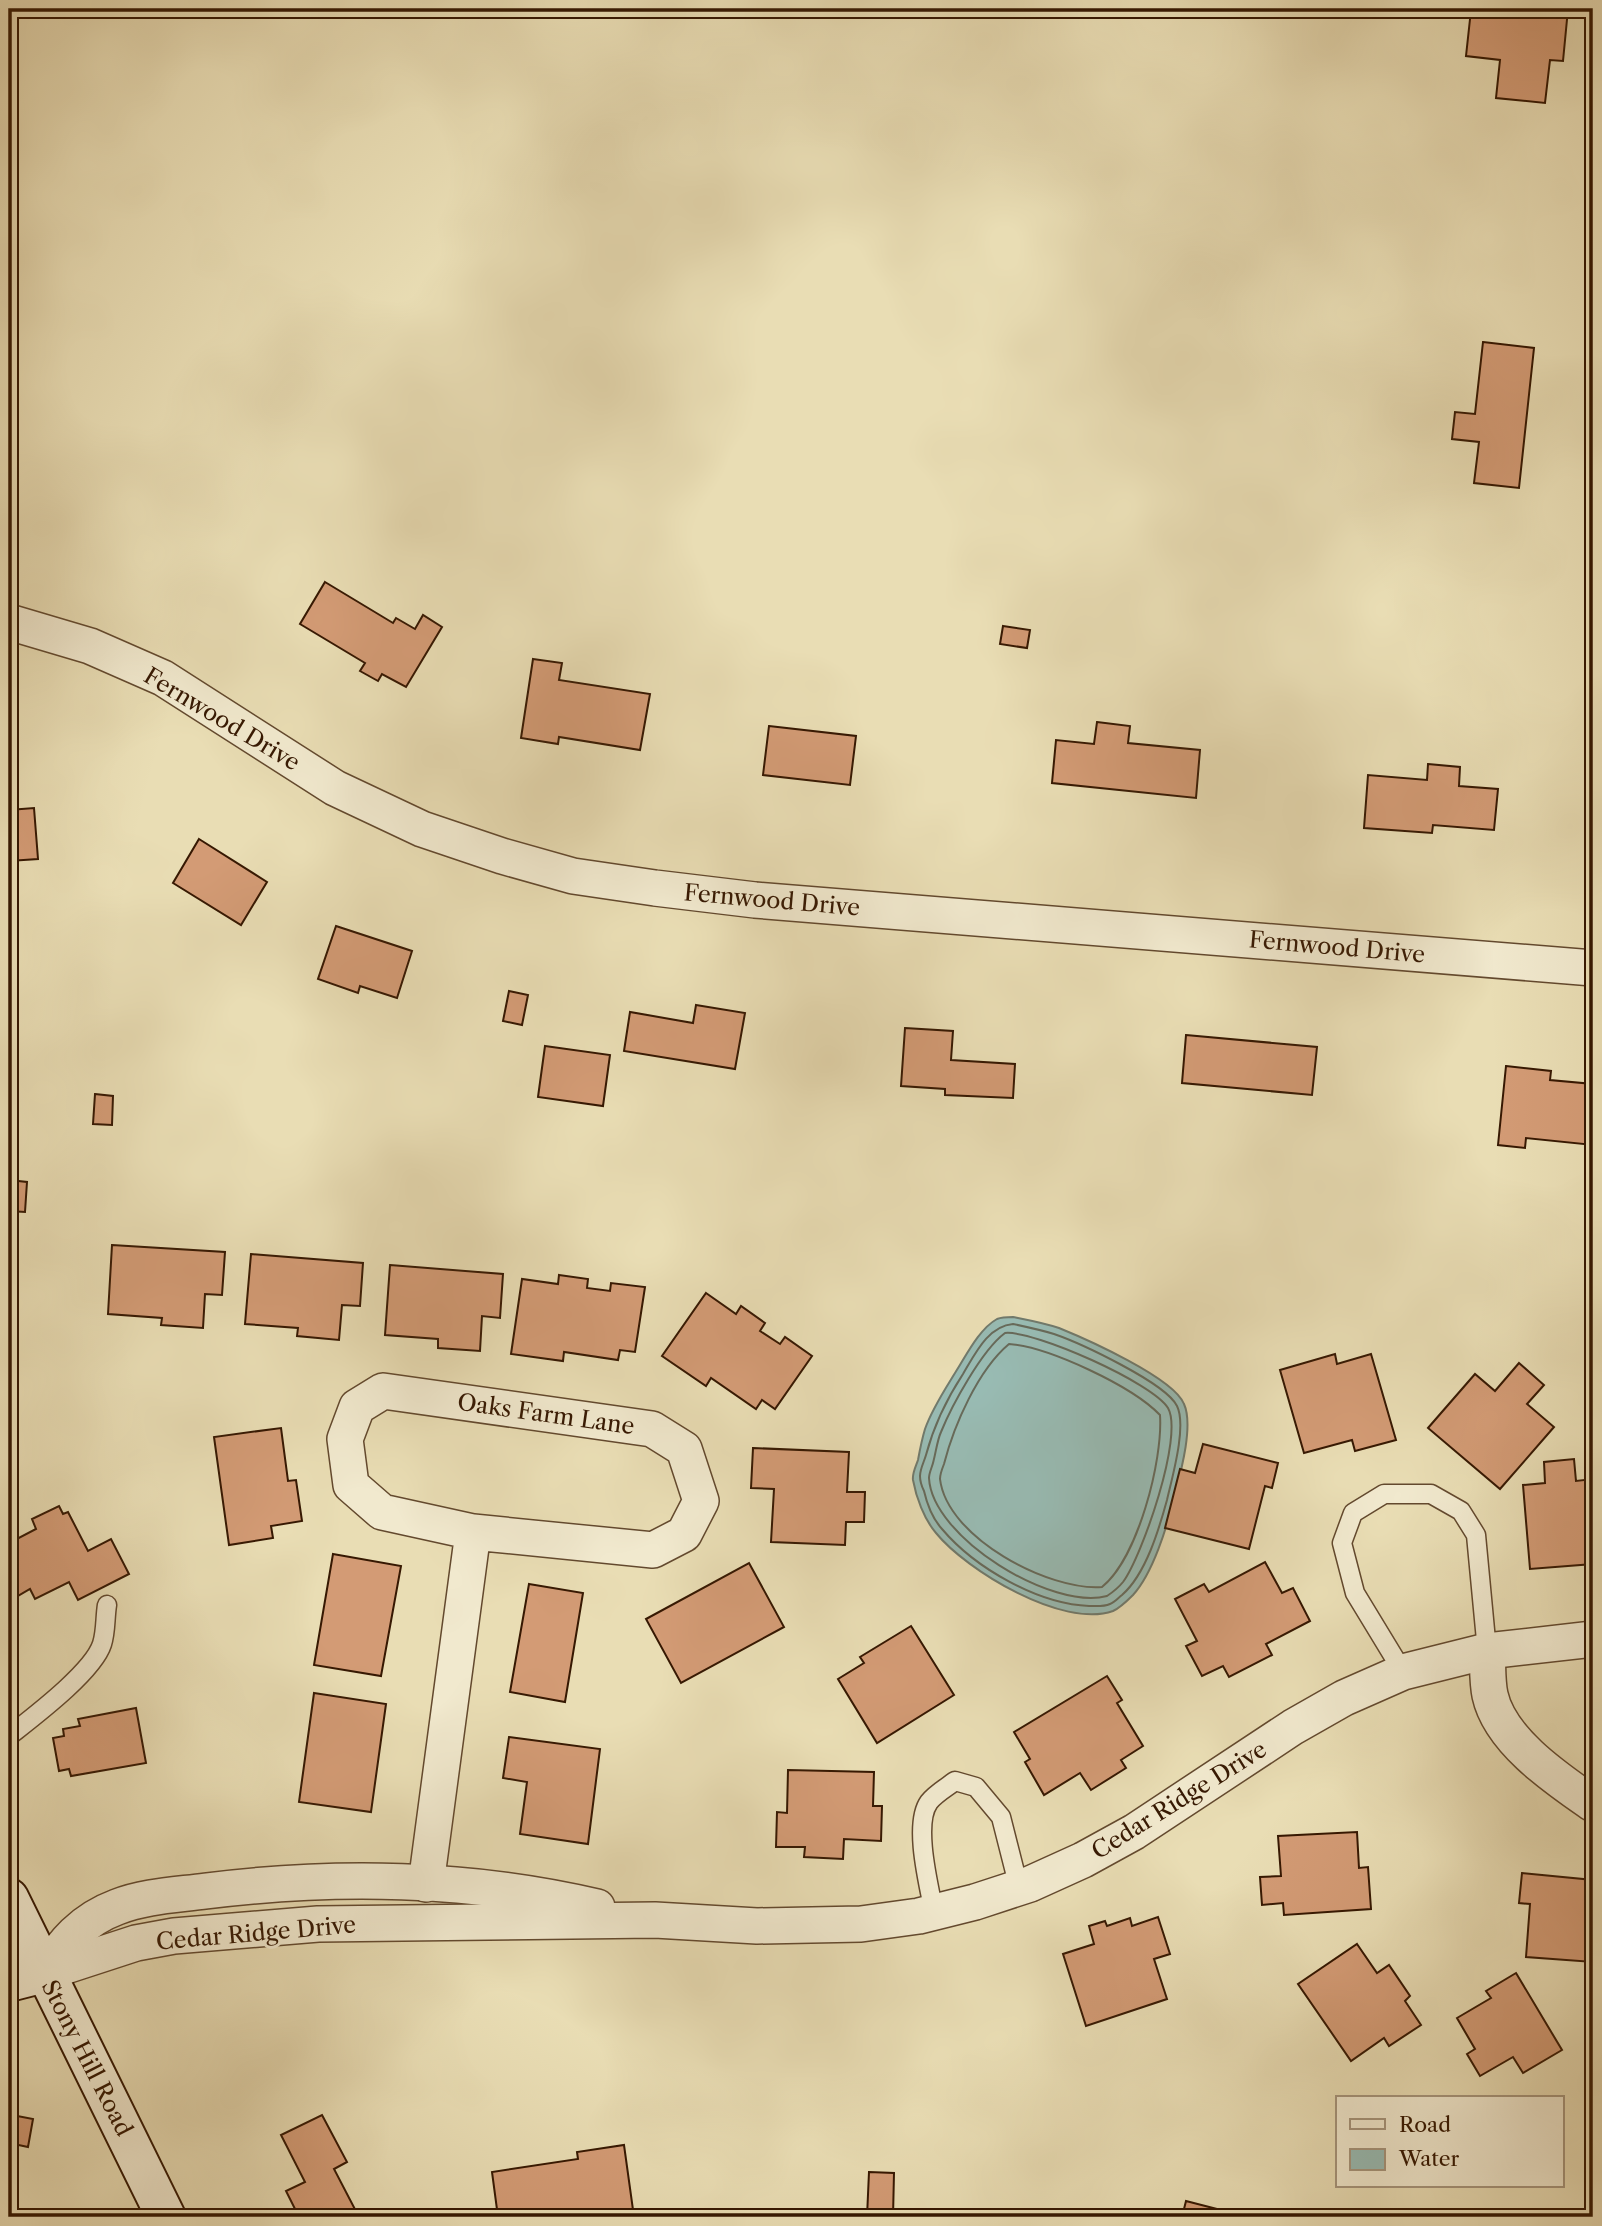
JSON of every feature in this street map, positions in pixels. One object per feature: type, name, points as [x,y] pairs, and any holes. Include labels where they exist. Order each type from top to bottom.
[{"type":"main road","name":"Stony Hill Road","points":[[9,1898],[26,1978],[166,2217]]},
{"type":"street","name":"Fernwood Drive","points":[[9,622],[90,646],[163,678],[335,788],[422,829],[573,876],[755,900],[1593,968]]},
{"type":"street","name":"Oaks Farm Lane","points":[[383,1391],[652,1429],[684,1449],[701,1501],[684,1534],[653,1550],[473,1532],[382,1512],[351,1485],[345,1438],[357,1407],[383,1391]]},
{"type":"street","points":[[426,1884],[473,1532]]},
{"type":"street","points":[[1403,1672],[1488,1651],[1593,1639]]},
{"type":"street","points":[[1488,1651],[1490,1696],[1503,1723],[1521,1747],[1553,1777],[1593,1804]]},
{"type":"street","name":"Cedar Ridge Drive","points":[[26,1978],[136,1943],[174,1936],[318,1924],[655,1920],[757,1926],[861,1924],[934,1912],[1019,1888],[1083,1860],[1134,1832],[1293,1727],[1344,1698],[1403,1672]]},
{"type":"street","name":"Cedar Ridge Drive","points":[[26,1978],[89,1921],[116,1907],[144,1899],[227,1888],[302,1882],[426,1884],[527,1893],[655,1920]]},
{"type":"lane","points":[[1403,1672],[1355,1593],[1342,1543],[1353,1513],[1384,1494],[1431,1494],[1461,1511],[1476,1535],[1488,1651]]},
{"type":"lane","points":[[9,1736],[64,1691],[90,1662],[102,1644],[107,1605]]},
{"type":"lane","points":[[934,1912],[922,1821],[929,1802],[955,1781],[976,1787],[1001,1817],[1019,1888]]},
{"type":"water","points":[[1013,1317],[1059,1328],[1108,1350],[1164,1383],[1184,1404],[1188,1425],[1185,1451],[1163,1536],[1140,1586],[1113,1611],[1092,1614],[1068,1612],[1017,1593],[992,1579],[950,1548],[936,1533],[918,1501],[913,1475],[925,1429],[935,1407],[984,1329],[997,1319]]},
{"type":"building","points":[[1504,9],[1568,9],[1563,61],[1550,60],[1545,103],[1496,98],[1500,60],[1466,56],[1471,10],[1503,13]]},
{"type":"building","points":[[1483,342],[1534,348],[1519,488],[1474,483],[1479,442],[1452,439],[1455,412],[1475,414]]},
{"type":"building","points":[[9,421],[16,422],[9,487]]},
{"type":"building","points":[[325,582],[393,623],[396,618],[415,629],[423,615],[442,627],[406,687],[382,674],[378,681],[360,671],[365,663],[300,624]]},
{"type":"building","points":[[1003,626],[1030,630],[1027,648],[1000,644]]},
{"type":"building","points":[[533,659],[562,663],[559,680],[650,694],[640,750],[559,737],[558,744],[521,738]]},
{"type":"building","points":[[1097,722],[1130,726],[1128,743],[1200,750],[1196,798],[1052,783],[1056,740],[1094,744]]},
{"type":"building","points":[[769,726],[856,736],[850,785],[763,775]]},
{"type":"building","points":[[1428,764],[1460,767],[1459,786],[1498,789],[1494,830],[1433,825],[1432,833],[1364,828],[1368,775],[1427,780]]},
{"type":"building","points":[[34,808],[38,859],[9,861],[9,810]]},
{"type":"building","points":[[199,839],[267,882],[241,925],[173,883]]},
{"type":"building","points":[[336,926],[412,951],[397,998],[360,986],[358,993],[318,979]]},
{"type":"building","points":[[509,991],[528,995],[522,1025],[503,1021]]},
{"type":"building","points":[[696,1005],[745,1013],[735,1069],[624,1051],[630,1012],[693,1023]]},
{"type":"building","points":[[905,1028],[953,1031],[951,1060],[1015,1064],[1013,1098],[945,1095],[945,1089],[901,1086]]},
{"type":"building","points":[[1186,1035],[1317,1047],[1312,1095],[1182,1083]]},
{"type":"building","points":[[545,1046],[610,1055],[603,1106],[538,1097]]},
{"type":"building","points":[[1506,1066],[1551,1071],[1550,1080],[1593,1084],[1593,1145],[1526,1138],[1525,1148],[1498,1145]]},
{"type":"building","points":[[95,1094],[113,1096],[112,1125],[93,1124]]},
{"type":"building","points":[[9,1180],[27,1182],[25,1212],[9,1211]]},
{"type":"building","points":[[112,1245],[225,1252],[222,1295],[205,1294],[203,1328],[161,1325],[162,1318],[108,1314]]},
{"type":"building","points":[[251,1254],[363,1263],[360,1306],[342,1305],[339,1340],[297,1336],[298,1328],[245,1324]]},
{"type":"building","points":[[390,1265],[503,1274],[500,1318],[482,1316],[480,1351],[438,1348],[438,1339],[385,1335]]},
{"type":"building","points":[[559,1275],[588,1279],[587,1288],[610,1291],[611,1283],[645,1287],[635,1352],[620,1350],[618,1360],[564,1352],[563,1361],[511,1354],[522,1279],[558,1284]]},
{"type":"building","points":[[706,1293],[736,1314],[741,1306],[765,1323],[760,1331],[780,1344],[785,1337],[812,1356],[775,1409],[762,1400],[756,1409],[711,1378],[706,1386],[662,1356]]},
{"type":"building","points":[[1335,1354],[1337,1364],[1371,1354],[1396,1440],[1355,1451],[1352,1440],[1304,1453],[1280,1370]]},
{"type":"building","points":[[1519,1363],[1544,1385],[1527,1404],[1554,1427],[1500,1489],[1428,1428],[1475,1374],[1495,1391]]},
{"type":"building","points":[[281,1428],[288,1481],[296,1480],[302,1521],[271,1526],[273,1538],[229,1545],[214,1437]]},
{"type":"building","points":[[1203,1444],[1278,1463],[1272,1488],[1265,1486],[1249,1549],[1165,1528],[1180,1469],[1195,1473]]},
{"type":"building","points":[[753,1448],[849,1452],[847,1492],[865,1492],[864,1522],[846,1522],[845,1545],[771,1542],[774,1489],[751,1488]]},
{"type":"building","points":[[1574,1459],[1576,1481],[1593,1479],[1593,1564],[1530,1569],[1523,1485],[1545,1483],[1544,1462]]},
{"type":"building","points":[[59,1506],[63,1514],[68,1512],[88,1551],[111,1539],[129,1574],[78,1600],[69,1582],[35,1599],[30,1589],[16,1597],[9,1583],[9,1556],[12,1554],[9,1543],[36,1529],[32,1519]]},
{"type":"building","points":[[333,1554],[401,1566],[381,1676],[314,1665]]},
{"type":"building","points":[[1265,1562],[1282,1593],[1293,1588],[1310,1621],[1266,1644],[1272,1655],[1229,1677],[1223,1666],[1202,1676],[1186,1646],[1197,1641],[1175,1599],[1204,1584],[1209,1592]]},
{"type":"building","points":[[749,1563],[784,1627],[681,1683],[646,1619]]},
{"type":"building","points":[[529,1584],[583,1593],[565,1702],[510,1692]]},
{"type":"building","points":[[911,1626],[954,1695],[877,1743],[838,1679],[864,1663],[860,1657]]},
{"type":"building","points":[[1107,1676],[1122,1700],[1117,1703],[1143,1746],[1121,1760],[1126,1768],[1091,1790],[1080,1773],[1044,1795],[1025,1762],[1030,1759],[1014,1732]]},
{"type":"building","points":[[314,1693],[386,1704],[371,1812],[299,1802]]},
{"type":"building","points":[[136,1708],[146,1763],[71,1776],[69,1769],[59,1771],[53,1738],[64,1736],[63,1729],[80,1726],[78,1719]]},
{"type":"building","points":[[509,1737],[600,1749],[588,1844],[520,1834],[527,1782],[503,1778]]},
{"type":"building","points":[[788,1770],[874,1772],[873,1806],[882,1806],[881,1841],[844,1839],[843,1859],[804,1857],[805,1847],[776,1847],[777,1812],[787,1813]]},
{"type":"building","points":[[1357,1832],[1359,1868],[1368,1867],[1371,1909],[1284,1915],[1283,1903],[1262,1905],[1260,1877],[1281,1876],[1278,1836]]},
{"type":"building","points":[[1522,1873],[1593,1880],[1593,1962],[1526,1957],[1530,1904],[1519,1903]]},
{"type":"building","points":[[1158,1917],[1170,1954],[1154,1959],[1167,1999],[1086,2026],[1063,1954],[1094,1944],[1089,1926],[1105,1921],[1107,1926],[1130,1918],[1132,1926]]},
{"type":"building","points":[[1357,1944],[1377,1973],[1389,1965],[1410,1996],[1405,2001],[1421,2025],[1389,2046],[1384,2038],[1351,2061],[1298,1984]]},
{"type":"building","points":[[1516,1973],[1562,2050],[1523,2073],[1513,2057],[1480,2076],[1467,2054],[1475,2049],[1457,2018],[1491,1998],[1486,1991]]},
{"type":"building","points":[[12,2115],[33,2119],[28,2147],[9,2143]]},
{"type":"building","points":[[322,2115],[347,2162],[334,2169],[359,2217],[299,2217],[286,2191],[305,2182],[281,2135]]},
{"type":"building","points":[[624,2145],[634,2217],[498,2217],[492,2172],[578,2159],[577,2152]]},
{"type":"building","points":[[869,2172],[894,2173],[893,2217],[867,2217]]},
{"type":"building","points":[[1186,2201],[1217,2209],[1215,2217],[1182,2217]]}]
